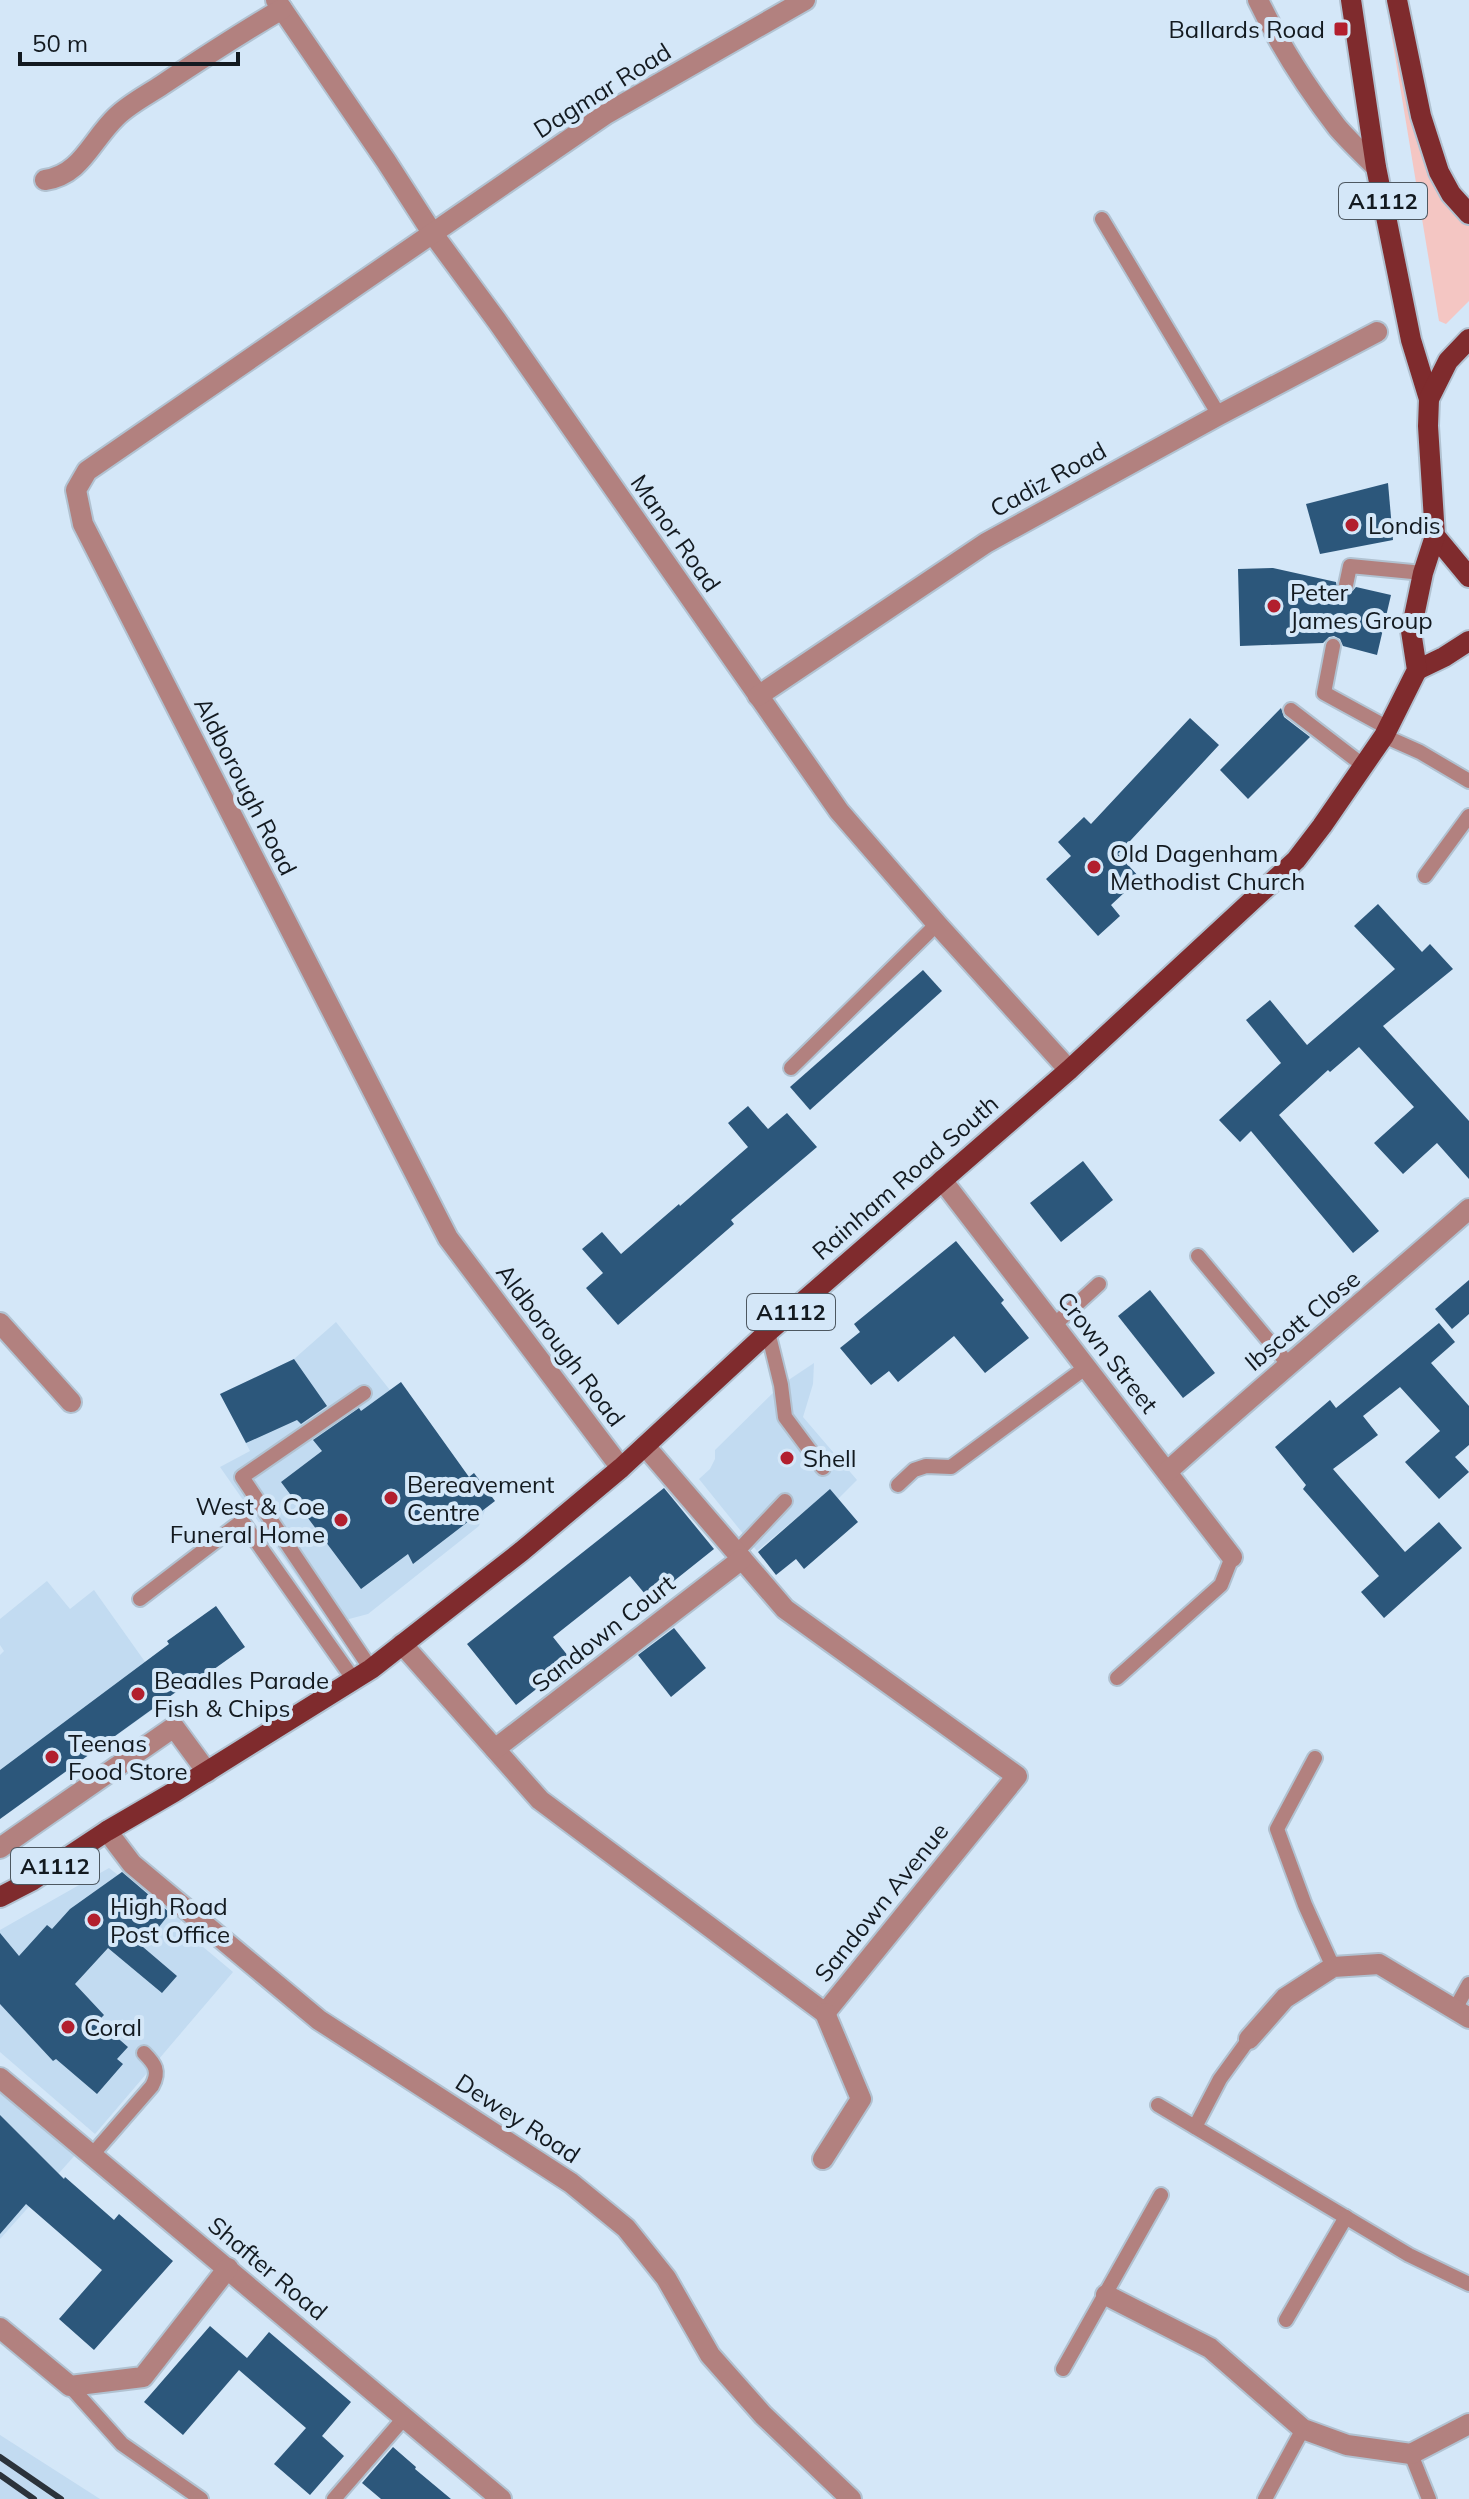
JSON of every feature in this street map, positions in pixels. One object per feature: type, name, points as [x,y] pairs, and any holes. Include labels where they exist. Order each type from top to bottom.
[{"type":"main road","name":"A1112","points":[[1351,0],[1376,167],[1411,340],[1429,399],[1435,536],[1423,573],[1411,631],[1417,670]]},
{"type":"main road","name":"A1112","points":[[1397,0],[1421,116],[1439,172],[1451,194],[1469,214]]},
{"type":"main road","name":"A1112","points":[[1429,399],[1448,361],[1469,339]]},
{"type":"main road","points":[[1435,536],[1469,577]]},
{"type":"main road","points":[[1417,670],[1469,641]]},
{"type":"main road","name":"Rainham Road South","points":[[0,1897],[33,1880],[362,1674],[522,1551],[621,1468],[768,1332],[1069,1070],[1296,860],[1386,732],[1417,670]]},
{"type":"street","name":"Dagmar Road","points":[[433,234],[606,114],[805,0]]},
{"type":"street","points":[[1258,0],[1317,99],[1339,129],[1376,167]]},
{"type":"street","name":"Manor Road","points":[[279,5],[433,234],[839,811],[1069,1070]]},
{"type":"street","points":[[45,180],[61,178],[80,162],[118,114],[279,5]]},
{"type":"street","name":"Aldborough Road","points":[[433,234],[87,471],[76,490],[83,524],[448,1238],[621,1468]]},
{"type":"street","name":"Cadiz Road","points":[[758,696],[986,543],[1377,332]]},
{"type":"street","name":"Crown Street","points":[[942,1180],[1232,1557]]},
{"type":"street","name":"Ibscott Close","points":[[1168,1471],[1469,1209]]},
{"type":"street","points":[[0,1323],[71,1402]]},
{"type":"street","name":"Sandown Avenue","points":[[402,1644],[540,1800],[825,2013],[1017,1776],[785,1609],[645,1446]]},
{"type":"street","name":"Sandown Court","points":[[495,1749],[740,1555]]},
{"type":"street","points":[[0,1848],[174,1727],[207,1772]]},
{"type":"street","name":"Dewey Road","points":[[107,1831],[132,1864],[319,2020],[571,2183],[626,2228],[666,2278],[710,2355],[763,2415],[851,2499]]},
{"type":"street","points":[[1249,2039],[1285,1998],[1333,1967],[1379,1964],[1462,2014]]},
{"type":"street","points":[[823,2159],[861,2099],[825,2013]]},
{"type":"street","name":"Shafter Road","points":[[0,2078],[500,2499]]},
{"type":"street","points":[[0,2328],[70,2386],[143,2377],[228,2268]]},
{"type":"street","points":[[1106,2295],[1210,2348],[1303,2429],[1347,2445],[1411,2454],[1469,2424]]},
{"type":"lane","points":[[1102,219],[1219,415]]},
{"type":"lane","points":[[1346,585],[1350,566],[1423,573]]},
{"type":"lane","points":[[1333,646],[1324,693],[1469,781]]},
{"type":"lane","points":[[1291,710],[1364,766]]},
{"type":"lane","points":[[1425,876],[1469,816]]},
{"type":"lane","points":[[791,1068],[937,924]]},
{"type":"lane","points":[[1198,1256],[1289,1365]]},
{"type":"lane","points":[[1053,1326],[1099,1284]]},
{"type":"lane","points":[[768,1332],[785,1417],[823,1468]]},
{"type":"lane","points":[[898,1485],[914,1470],[926,1466],[951,1467],[1085,1368]]},
{"type":"lane","points":[[362,1674],[242,1477],[364,1393]]},
{"type":"lane","points":[[740,1555],[785,1501]]},
{"type":"lane","points":[[140,1599],[242,1521],[362,1674]]},
{"type":"lane","points":[[1117,1678],[1221,1585],[1232,1557]]},
{"type":"lane","points":[[1315,1758],[1277,1829],[1305,1905],[1333,1967]]},
{"type":"lane","points":[[1462,2014],[1469,1984]]},
{"type":"lane","points":[[1195,2127],[1220,2079],[1249,2039]]},
{"type":"lane","points":[[92,2155],[157,2077],[155,2065],[144,2053]]},
{"type":"lane","points":[[1158,2105],[1409,2255],[1469,2284]]},
{"type":"lane","points":[[1063,2369],[1161,2195]]},
{"type":"lane","points":[[1286,2320],[1346,2217]]},
{"type":"lane","points":[[70,2386],[122,2444],[201,2499]]},
{"type":"lane","points":[[334,2499],[405,2417]]},
{"type":"lane","points":[[1265,2499],[1303,2429]]},
{"type":"lane","points":[[1411,2454],[1429,2499]]},
{"type":"shaded area","points":[[1393,19],[1430,154],[1469,216],[1469,301],[1446,324],[1439,321],[1389,20]]},
{"type":"shaded area","points":[[336,1322],[485,1510],[479,1526],[368,1614],[330,1624],[220,1467],[250,1451],[220,1394],[294,1359]]},
{"type":"shaded area","points":[[814,1363],[813,1384],[803,1417],[857,1480],[838,1499],[830,1490],[757,1551],[699,1479],[710,1469],[715,1450],[781,1385]]},
{"type":"shaded area","points":[[47,1581],[70,1609],[94,1590],[170,1697],[0,1819],[0,1655],[4,1651],[0,1645],[0,1619]]},
{"type":"shaded area","points":[[128,1867],[187,1912],[178,1926],[233,1972],[95,2134],[0,2052],[0,1930],[109,1868],[118,1875]]},
{"type":"shaded area","points":[[0,2091],[76,2154],[0,2239]]},
{"type":"shaded area","points":[[0,2435],[100,2499],[0,2499]]},
{"type":"building","name":"Londis","points":[[1388,483],[1393,540],[1320,554],[1306,504]]},
{"type":"building","points":[[1273,568],[1336,582],[1337,589],[1343,595],[1350,594],[1356,587],[1391,595],[1377,655],[1343,646],[1340,639],[1334,636],[1323,643],[1240,646],[1238,569]]},
{"type":"building","points":[[1281,708],[1284,717],[1310,737],[1248,799],[1220,770]]},
{"type":"building","points":[[1190,718],[1219,745],[1118,854],[1140,878],[1111,905],[1120,916],[1098,936],[1046,879],[1071,856],[1058,842],[1084,817],[1091,824]]},
{"type":"building","points":[[1378,904],[1422,952],[1430,944],[1453,969],[1383,1026],[1469,1121],[1469,1179],[1437,1143],[1403,1174],[1374,1143],[1414,1107],[1359,1047],[1330,1072],[1328,1070],[1279,1115],[1379,1231],[1353,1253],[1251,1131],[1240,1142],[1219,1120],[1281,1063],[1246,1020],[1270,1000],[1307,1045],[1395,969],[1354,926]]},
{"type":"building","points":[[923,970],[942,991],[810,1110],[790,1087]]},
{"type":"building","points":[[748,1106],[768,1129],[787,1113],[817,1147],[731,1220],[734,1224],[618,1325],[586,1288],[603,1273],[582,1249],[602,1232],[621,1254],[680,1206],[748,1147],[728,1123]]},
{"type":"building","points":[[1083,1161],[1113,1200],[1061,1242],[1030,1203]]},
{"type":"building","points":[[956,1241],[1004,1300],[1001,1303],[1029,1338],[985,1373],[954,1336],[898,1382],[889,1371],[871,1385],[840,1348],[860,1332],[854,1324]]},
{"type":"building","points":[[1469,1280],[1469,1314],[1452,1329],[1435,1309]]},
{"type":"building","points":[[1150,1290],[1215,1373],[1183,1398],[1118,1316]]},
{"type":"building","points":[[1439,1323],[1455,1342],[1431,1363],[1469,1406],[1469,1445],[1455,1457],[1469,1472],[1439,1499],[1405,1462],[1440,1431],[1400,1387],[1363,1416],[1378,1435],[1333,1469],[1405,1552],[1439,1522],[1462,1548],[1384,1618],[1361,1592],[1379,1576],[1303,1489],[1306,1485],[1275,1447],[1330,1400],[1336,1408]]},
{"type":"building","points":[[294,1359],[327,1406],[301,1424],[297,1420],[246,1443],[220,1394]]},
{"type":"building","points":[[401,1382],[469,1477],[474,1473],[495,1501],[413,1564],[408,1554],[361,1589],[281,1482],[322,1451],[313,1440]]},
{"type":"building","points":[[664,1488],[714,1549],[650,1600],[630,1576],[553,1637],[572,1661],[516,1705],[467,1644]]},
{"type":"building","points":[[830,1489],[858,1522],[804,1569],[796,1559],[776,1575],[758,1552]]},
{"type":"building","points":[[216,1606],[245,1647],[196,1682],[194,1679],[0,1819],[0,1770]]},
{"type":"building","points":[[674,1628],[706,1668],[671,1697],[638,1655]]},
{"type":"building","points":[[122,1872],[170,1913],[143,1947],[177,1976],[162,1993],[108,1948],[75,1984],[104,2015],[98,2021],[128,2047],[117,2059],[123,2064],[97,2094],[56,2059],[53,2061],[0,2004],[0,1933],[19,1956],[47,1925],[52,1929],[70,1909]]},
{"type":"building","points":[[0,2115],[64,2179],[114,2220],[119,2214],[173,2261],[94,2350],[59,2319],[102,2270],[26,2204],[0,2234]]},
{"type":"building","points":[[210,2326],[247,2358],[269,2332],[351,2402],[322,2436],[344,2456],[310,2495],[274,2464],[306,2428],[239,2370],[183,2435],[144,2402]]},
{"type":"building","points":[[393,2447],[451,2499],[381,2499],[362,2483]]},
{"type":"railway","points":[[0,2457],[61,2499]]},
{"type":"railway","points":[[0,2475],[34,2499]]},
{"type":"place","name":"Ballards Road","points":[[1341,29]]},
{"type":"place","name":"Londis","points":[[1352,525]]},
{"type":"place","name":"Peter James Group","points":[[1274,606]]},
{"type":"place","name":"Old Dagenham Methodist Church","points":[[1094,867]]},
{"type":"place","name":"Shell","points":[[787,1458]]},
{"type":"place","name":"Bereavement Centre","points":[[391,1498]]},
{"type":"place","name":"West & Coe Funeral Home","points":[[341,1520]]},
{"type":"place","name":"Beadles Parade Fish & Chips","points":[[138,1694]]},
{"type":"place","name":"Teenas Food Store","points":[[52,1757]]},
{"type":"place","name":"High Road Post Office","points":[[94,1920]]},
{"type":"place","name":"Coral","points":[[68,2027]]}]
